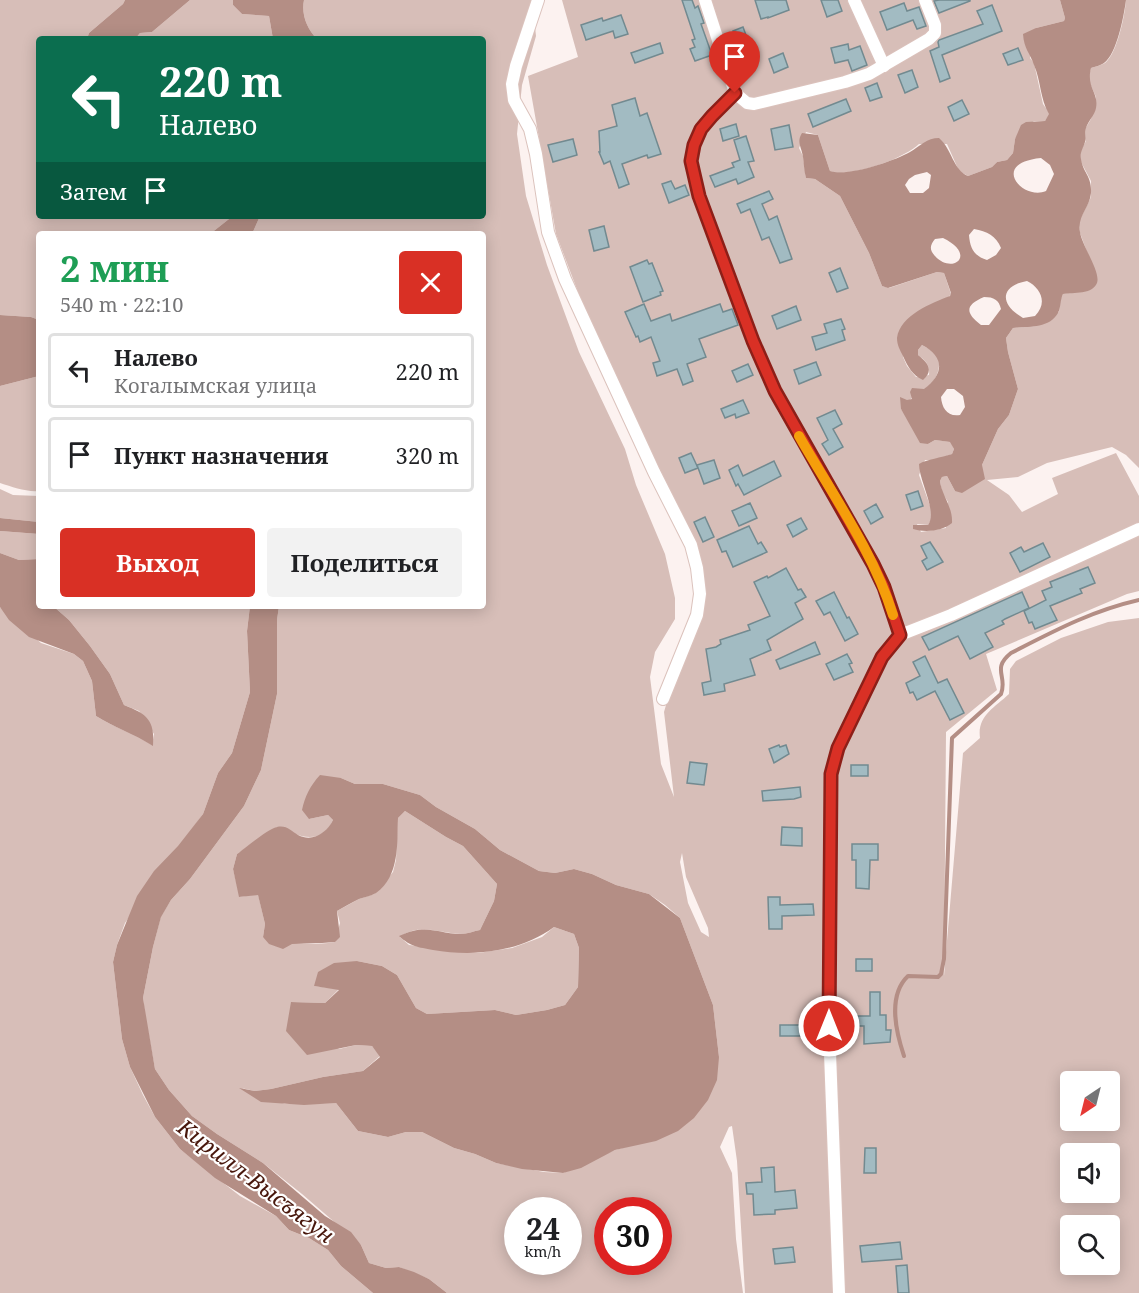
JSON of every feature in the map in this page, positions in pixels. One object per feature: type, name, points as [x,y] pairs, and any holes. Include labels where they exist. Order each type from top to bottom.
[{"type":"street","points":[[538,0],[512,84],[514,100],[530,129],[548,232],[565,279],[654,472],[691,545],[697,568],[700,594],[697,615],[663,699]]},
{"type":"street","points":[[705,0],[735,93],[747,103],[754,104],[845,81],[884,66],[929,39],[934,33],[935,25],[925,0]]},
{"type":"street","points":[[854,0],[884,66]]},
{"type":"street","points":[[735,93],[701,129],[694,145],[691,161],[699,196],[766,373],[783,408],[873,564],[884,587],[900,635]]},
{"type":"street","points":[[839,1293],[829,1026],[831,774],[838,748],[882,657],[900,635],[951,615],[1139,529]]},
{"type":"shaded area","points":[[0,0],[125,0],[88,36],[36,36],[36,219],[229,219],[214,231],[36,231],[36,319],[0,315]]},
{"type":"shaded area","points":[[190,0],[233,0],[233,5],[242,14],[269,16],[272,36],[138,36],[140,33],[152,32]]},
{"type":"shaded area","points":[[304,0],[532,0],[536,36],[522,85],[517,134],[526,196],[547,265],[579,352],[625,449],[636,485],[665,554],[675,598],[675,619],[655,652],[650,677],[661,764],[674,797],[664,712],[704,574],[657,488],[627,421],[556,234],[528,76],[578,57],[562,0],[1060,0],[1064,21],[1036,28],[1030,58],[1034,63],[1043,104],[1050,114],[1045,121],[1034,121],[1020,131],[1015,139],[1013,153],[1007,160],[997,162],[992,167],[968,176],[959,171],[947,144],[919,144],[901,156],[876,166],[851,172],[839,172],[830,171],[818,135],[806,132],[799,148],[803,156],[806,178],[815,179],[840,196],[869,253],[882,286],[889,288],[937,272],[944,273],[951,294],[903,357],[916,377],[929,375],[927,364],[918,355],[918,350],[922,345],[936,355],[939,366],[934,380],[901,409],[928,444],[935,440],[951,442],[954,449],[952,454],[936,460],[925,460],[919,475],[932,511],[932,519],[928,525],[917,524],[921,532],[946,528],[948,502],[942,492],[940,481],[942,477],[947,476],[955,491],[982,465],[998,429],[1009,415],[1018,389],[1006,338],[1013,328],[1024,327],[1059,312],[1063,294],[1073,292],[1090,260],[1080,233],[1079,221],[1091,197],[1091,181],[1081,162],[1081,150],[1086,141],[1085,129],[1091,119],[1096,97],[1088,79],[1091,68],[1105,63],[1117,43],[1126,0],[1139,0],[1139,468],[1126,455],[1112,447],[1047,463],[1018,477],[987,480],[1009,495],[1022,512],[1058,494],[1052,478],[1116,453],[1139,496],[1139,591],[986,654],[997,690],[946,732],[944,976],[963,753],[980,738],[984,718],[1009,694],[1010,669],[1016,661],[1061,638],[1108,622],[1139,618],[1139,1293],[745,1293],[737,1161],[732,1126],[729,1127],[720,1147],[732,1173],[736,1239],[743,1293],[447,1293],[429,1279],[399,1267],[386,1268],[369,1263],[361,1245],[302,1194],[263,1163],[192,1116],[169,1090],[155,1069],[143,998],[161,916],[244,806],[261,770],[277,694],[279,609],[486,609],[486,231],[253,231],[259,219],[486,219],[486,36],[314,36],[303,11]],"holes":[[[341,778],[355,784],[383,784],[420,795],[475,829],[500,850],[539,871],[555,873],[574,869],[616,885],[649,894],[665,905],[680,918],[713,1005],[719,1057],[633,1145],[615,1150],[563,1173],[544,1172],[496,1163],[454,1148],[422,1132],[406,1132],[388,1137],[358,1131],[336,1103],[285,1104],[241,1088],[255,1091],[271,1089],[363,1071],[380,1056],[372,1046],[356,1045],[339,1049],[291,1002],[325,1003],[339,989],[314,986],[357,961],[382,966],[397,975],[416,1008],[427,1014],[495,1010],[516,1015],[547,1010],[565,1005],[578,987],[579,948],[574,934],[554,927],[542,937],[512,948],[478,953],[409,945],[400,937],[415,930],[461,934],[480,930],[494,901],[497,884],[463,846],[405,811],[398,818],[396,860],[393,872],[374,894],[337,911],[340,923],[335,942],[299,944],[263,937],[265,924],[258,894],[240,897],[233,869],[237,854],[277,827],[301,836],[322,834],[333,820],[328,815],[309,819]],[[682,853],[686,877],[708,928],[709,937],[701,932],[688,903],[680,862]]]},
{"type":"shaded area","points":[[36,377],[36,491],[0,483],[0,386]]},
{"type":"shaded area","points":[[0,489],[13,495],[36,496],[36,522],[0,518]]},
{"type":"shaded area","points":[[0,531],[36,534],[36,559],[19,560],[0,553]]},
{"type":"shaded area","points":[[0,607],[41,643],[74,654],[83,661],[92,681],[96,716],[152,745],[154,734],[139,711],[124,705],[110,674],[69,620],[56,609],[250,609],[247,631],[250,692],[232,753],[218,773],[203,814],[125,923],[117,945],[113,962],[122,1039],[130,1067],[143,1095],[155,1117],[180,1149],[240,1196],[276,1216],[289,1230],[309,1238],[328,1250],[341,1266],[373,1293],[0,1293]]},
{"type":"water","points":[[125,0],[190,0],[152,32],[140,33],[138,36],[88,36]]},
{"type":"water","points":[[233,0],[304,0],[303,11],[310,31],[314,36],[272,36],[269,16],[242,14],[233,5]]},
{"type":"water","points":[[1060,0],[1126,0],[1113,51],[1104,63],[1091,68],[1090,80],[1096,98],[1096,108],[1085,130],[1086,140],[1081,154],[1091,193],[1080,221],[1080,232],[1098,278],[1097,283],[1091,290],[1063,294],[1058,313],[1049,322],[1038,326],[1013,328],[1006,338],[1018,389],[1009,415],[998,429],[982,465],[985,479],[962,493],[955,491],[947,476],[942,477],[941,486],[951,512],[952,523],[934,530],[913,529],[913,525],[928,525],[931,512],[919,464],[952,454],[954,449],[950,442],[935,440],[928,444],[920,443],[901,409],[900,397],[907,400],[912,399],[910,392],[912,388],[924,389],[935,377],[939,366],[935,355],[922,345],[918,350],[918,355],[927,364],[929,370],[923,380],[919,378],[907,364],[897,338],[899,330],[910,316],[950,296],[951,293],[944,273],[937,272],[888,288],[882,286],[869,253],[840,196],[815,179],[806,178],[799,142],[800,136],[802,133],[818,135],[830,171],[848,172],[882,164],[935,138],[939,138],[959,169],[968,176],[992,167],[997,162],[1007,160],[1013,153],[1015,139],[1021,125],[1026,122],[1045,121],[1049,114],[1023,34],[1064,21]],"holes":[[[1041,158],[1050,165],[1054,174],[1046,191],[1037,193],[1028,191],[1015,180],[1014,173],[1017,167],[1025,161]],[[927,172],[931,175],[929,188],[923,193],[910,193],[905,185],[909,179]],[[974,229],[979,230],[994,237],[1001,248],[996,255],[987,260],[976,254],[969,235]],[[943,238],[953,244],[959,251],[958,260],[948,264],[935,256],[931,247],[933,241]],[[1027,281],[1036,288],[1042,301],[1035,316],[1023,318],[1010,307],[1006,296],[1011,287]],[[984,297],[991,298],[999,303],[1001,309],[989,325],[981,325],[970,313],[970,306]],[[947,389],[954,389],[963,396],[965,407],[960,415],[952,415],[946,411],[941,397]]]},
{"type":"water","points":[[229,219],[259,219],[253,231],[214,231]]},
{"type":"water","points":[[0,315],[36,319],[36,377],[0,386]]},
{"type":"water","points":[[0,518],[36,522],[36,534],[0,531]]},
{"type":"water","points":[[0,553],[19,560],[36,559],[36,609],[56,609],[69,620],[110,674],[124,705],[148,719],[153,730],[153,746],[96,716],[92,681],[83,661],[74,654],[29,637],[9,620],[0,607]]},
{"type":"water","name":"Кирилл-Высъягун","points":[[250,609],[279,609],[277,694],[261,770],[244,806],[190,879],[171,900],[161,917],[143,998],[155,1069],[169,1090],[192,1116],[263,1163],[325,1216],[351,1232],[361,1245],[369,1263],[386,1268],[399,1267],[414,1272],[429,1279],[447,1293],[373,1293],[341,1266],[328,1250],[309,1238],[289,1230],[276,1216],[215,1178],[180,1149],[155,1117],[130,1067],[122,1039],[113,962],[117,945],[137,896],[154,871],[178,846],[203,814],[218,773],[232,753],[250,692],[247,631]]},
{"type":"water","points":[[320,775],[341,778],[355,784],[383,784],[420,795],[475,829],[500,850],[539,871],[555,873],[574,869],[592,874],[616,885],[649,894],[680,918],[713,1005],[719,1057],[717,1080],[708,1100],[694,1118],[678,1131],[656,1141],[615,1150],[581,1168],[563,1173],[522,1169],[496,1163],[454,1148],[422,1132],[406,1132],[388,1137],[358,1131],[336,1103],[304,1105],[261,1102],[239,1088],[255,1091],[271,1089],[363,1071],[380,1057],[372,1046],[356,1045],[307,1055],[286,1031],[291,1002],[325,1003],[339,990],[314,986],[318,972],[334,963],[357,961],[382,966],[397,975],[416,1008],[427,1014],[495,1010],[516,1015],[547,1010],[565,1005],[578,987],[579,948],[574,934],[554,927],[527,942],[512,947],[465,953],[423,948],[399,936],[424,929],[461,934],[480,930],[494,901],[497,884],[463,846],[405,811],[398,818],[396,858],[389,878],[376,893],[337,911],[340,937],[335,942],[292,944],[283,949],[269,944],[263,937],[265,924],[258,895],[239,897],[233,869],[237,854],[277,827],[286,828],[309,838],[327,829],[333,820],[328,815],[309,819],[302,810],[308,791]]},
{"type":"building","points":[[682,0],[692,0],[695,8],[698,6],[704,23],[701,24],[712,55],[695,61],[690,49],[695,47],[692,40],[695,39]]},
{"type":"building","points":[[755,0],[786,0],[789,10],[761,19]]},
{"type":"building","points":[[821,0],[838,0],[842,11],[827,17]]},
{"type":"building","points":[[934,1],[970,1],[939,13]]},
{"type":"building","points":[[904,3],[907,11],[919,7],[926,26],[917,29],[913,20],[887,30],[880,12]]},
{"type":"building","points":[[992,5],[1002,31],[942,55],[950,78],[940,82],[930,51],[939,47],[939,40],[983,24],[977,11]]},
{"type":"building","points":[[621,15],[628,34],[615,38],[613,31],[586,40],[581,25]]},
{"type":"building","points":[[743,27],[750,46],[740,49],[733,31]]},
{"type":"building","points":[[660,43],[663,53],[635,63],[631,53]]},
{"type":"building","points":[[848,44],[849,50],[860,46],[867,65],[852,71],[848,60],[835,63],[831,48]]},
{"type":"building","points":[[1018,48],[1023,60],[1008,65],[1003,54]]},
{"type":"building","points":[[783,53],[788,67],[774,73],[769,59]]},
{"type":"building","points":[[912,70],[918,87],[905,93],[898,75]]},
{"type":"building","points":[[877,83],[882,97],[870,101],[865,88]]},
{"type":"building","points":[[635,98],[640,116],[647,113],[661,154],[648,158],[647,155],[622,164],[629,184],[619,188],[610,161],[604,164],[599,152],[599,131],[617,126],[612,105]]},
{"type":"building","points":[[846,99],[851,111],[813,127],[808,114]]},
{"type":"building","points":[[962,100],[969,114],[954,121],[948,107]]},
{"type":"building","points":[[736,124],[739,136],[723,141],[720,129]]},
{"type":"building","points":[[789,125],[793,147],[775,150],[771,129]]},
{"type":"building","points":[[746,136],[754,161],[748,162],[754,177],[738,184],[736,179],[715,187],[710,176],[734,167],[732,163],[740,160],[734,140]]},
{"type":"building","points":[[573,139],[577,155],[553,162],[548,145]]},
{"type":"building","points":[[671,181],[675,189],[685,185],[689,195],[669,203],[662,184]]},
{"type":"building","points":[[769,191],[773,199],[762,204],[769,220],[777,216],[792,259],[780,263],[769,237],[762,240],[750,209],[741,213],[737,204]]},
{"type":"building","points":[[604,226],[609,247],[594,251],[589,230]]},
{"type":"building","points":[[647,260],[649,264],[652,263],[663,291],[660,292],[661,295],[643,302],[630,267]]},
{"type":"building","points":[[840,268],[848,288],[837,292],[829,273]]},
{"type":"building","points":[[644,304],[651,321],[670,314],[672,321],[720,304],[723,312],[732,309],[738,325],[699,339],[706,357],[687,364],[693,381],[683,385],[677,369],[657,376],[653,363],[660,361],[651,337],[640,342],[638,336],[636,337],[625,312]]},
{"type":"building","points":[[796,306],[801,320],[777,329],[772,316]]},
{"type":"building","points":[[841,319],[845,329],[842,330],[845,340],[816,350],[812,337],[827,333],[824,324]]},
{"type":"building","points":[[816,362],[821,375],[799,384],[794,370]]},
{"type":"building","points":[[748,364],[753,375],[737,382],[732,371]]},
{"type":"building","points":[[743,400],[749,413],[736,418],[735,414],[725,418],[721,409]]},
{"type":"building","points":[[835,410],[842,424],[833,429],[843,447],[829,455],[822,444],[828,440],[817,418]]},
{"type":"building","points":[[691,453],[698,468],[685,473],[679,458]]},
{"type":"building","points":[[714,460],[720,478],[704,484],[697,465]]},
{"type":"building","points":[[774,461],[781,476],[744,495],[738,484],[736,486],[729,470],[738,465],[743,476]]},
{"type":"building","points":[[918,491],[923,506],[911,510],[906,495]]},
{"type":"building","points":[[750,503],[757,518],[739,526],[732,511]]},
{"type":"building","points":[[876,504],[883,517],[871,524],[864,511]]},
{"type":"building","points":[[705,517],[714,537],[703,542],[694,522]]},
{"type":"building","points":[[801,518],[807,529],[793,537],[787,525]]},
{"type":"building","points":[[749,526],[758,544],[761,542],[767,552],[733,567],[726,551],[722,552],[717,540]]},
{"type":"building","points":[[930,542],[943,562],[927,570],[922,561],[927,558],[921,546]]},
{"type":"building","points":[[1043,543],[1050,557],[1020,572],[1010,553],[1021,547],[1024,552]]},
{"type":"building","points":[[1088,567],[1095,583],[1080,589],[1082,593],[1050,606],[1057,620],[1035,629],[1032,622],[1029,623],[1024,611],[1046,600],[1042,591],[1052,587],[1050,582]]},
{"type":"building","points":[[786,568],[798,590],[801,589],[806,597],[795,603],[803,619],[767,640],[771,650],[750,659],[755,675],[724,684],[725,691],[704,695],[702,683],[711,681],[706,649],[721,644],[720,640],[750,630],[748,625],[770,616],[754,582],[767,576],[768,578]]},
{"type":"building","points":[[834,592],[858,634],[845,641],[830,612],[824,615],[816,601]]},
{"type":"building","points":[[1022,592],[1029,608],[1005,619],[1002,621],[1004,624],[985,633],[993,647],[970,659],[958,636],[929,650],[922,637]]},
{"type":"building","points":[[815,642],[820,654],[780,669],[776,660]]},
{"type":"building","points":[[847,654],[852,663],[849,664],[853,672],[834,680],[826,664]]},
{"type":"building","points":[[925,656],[938,683],[947,679],[964,713],[950,720],[935,691],[917,700],[913,692],[910,693],[906,683],[920,676],[913,662]]},
{"type":"building","points":[[779,745],[780,747],[786,745],[789,754],[774,763],[769,749]]},
{"type":"building","points":[[690,762],[707,764],[704,785],[687,783]]},
{"type":"building","points":[[851,765],[868,765],[868,776],[851,776]]},
{"type":"building","points":[[800,787],[801,797],[763,801],[762,791]]},
{"type":"building","points":[[782,827],[802,828],[802,846],[781,845]]},
{"type":"building","points":[[852,844],[878,844],[878,860],[870,860],[869,889],[856,888],[856,860],[852,860]]},
{"type":"building","points":[[768,897],[780,897],[780,905],[813,904],[814,915],[782,916],[782,929],[769,929]]},
{"type":"building","points":[[856,959],[872,959],[872,971],[856,971]]},
{"type":"building","points":[[870,992],[880,992],[880,1015],[886,1015],[886,1030],[891,1030],[890,1042],[864,1044],[864,1026],[857,1026],[857,1016],[870,1016]]},
{"type":"building","points":[[780,1025],[803,1025],[802,1036],[780,1036]]},
{"type":"building","points":[[865,1148],[876,1148],[876,1173],[864,1173]]},
{"type":"building","points":[[774,1167],[775,1192],[795,1190],[797,1208],[775,1210],[775,1214],[754,1215],[753,1194],[747,1194],[746,1183],[762,1182],[761,1168]]},
{"type":"building","points":[[900,1242],[902,1259],[862,1262],[860,1246]]},
{"type":"building","points":[[793,1247],[795,1262],[775,1264],[773,1249]]},
{"type":"building","points":[[907,1265],[909,1293],[898,1293],[896,1266]]},
{"type":"waterway","points":[[904,1056],[895,1014],[895,1004],[901,984],[908,976],[938,977],[941,974],[944,959],[952,738],[1001,694],[1003,688],[1001,668],[1011,653],[1089,616],[1139,600]]},
{"type":"slow traffic","points":[[799,436],[873,564],[884,587],[893,615]]},
{"type":"route","points":[[735,93],[701,129],[694,145],[691,161],[699,196],[766,373],[783,408],[873,564],[884,587],[900,635],[882,657],[833,761],[830,790],[829,1026]]}]
